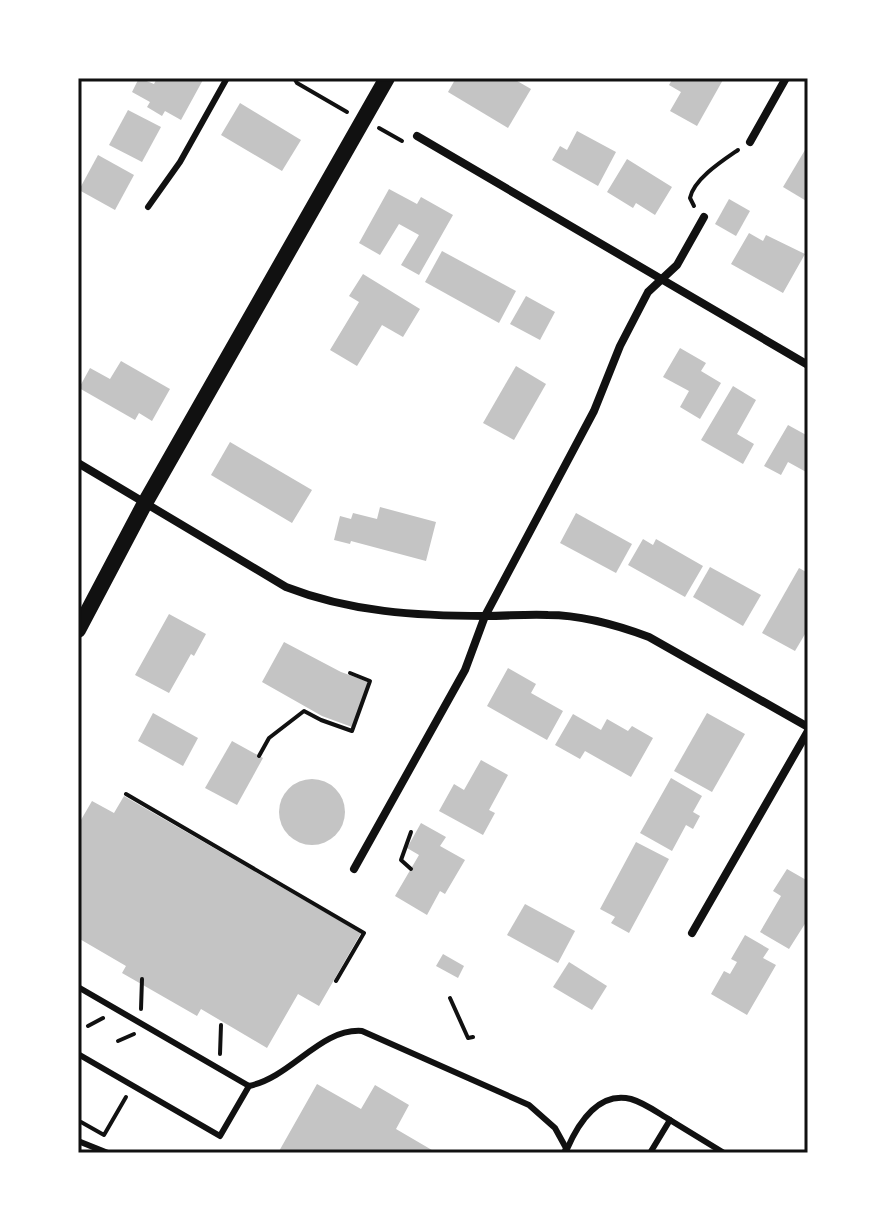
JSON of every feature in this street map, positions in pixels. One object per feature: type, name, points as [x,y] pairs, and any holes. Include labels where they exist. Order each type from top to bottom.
[{"type":"main road","points":[[78,630],[145,503],[387,78]]},
{"type":"street","points":[[750,142],[786,78]]},
{"type":"street","points":[[417,136],[808,365]]},
{"type":"street","points":[[354,869],[465,670],[485,616],[594,411],[628,329],[648,292],[677,265],[704,217]]},
{"type":"street","points":[[78,463],[286,587],[322,601],[393,612],[549,615],[592,619],[649,637],[808,729],[692,933]]},
{"type":"lane","points":[[148,207],[180,162],[227,78]]},
{"type":"lane","points":[[78,987],[249,1086],[267,1082],[342,1031],[362,1031],[529,1105],[555,1128],[566,1151]]},
{"type":"lane","points":[[78,1054],[220,1136],[249,1086]]},
{"type":"lane","points":[[566,1151],[585,1118],[600,1103],[628,1098],[724,1153]]},
{"type":"lane","points":[[650,1153],[670,1120]]},
{"type":"lane","points":[[78,1141],[108,1153]]},
{"type":"path","points":[[294,78],[297,83],[347,112]]},
{"type":"path","points":[[376,127],[399,140]]},
{"type":"path","points":[[704,217],[693,205],[690,194],[723,160],[750,142]]},
{"type":"path","points":[[259,756],[269,738],[304,711],[352,731],[370,681],[350,673]]},
{"type":"path","points":[[126,794],[364,933],[336,981]]},
{"type":"path","points":[[411,832],[401,860],[411,869]]},
{"type":"path","points":[[141,1023],[142,979]]},
{"type":"path","points":[[450,998],[468,1038],[473,1037]]},
{"type":"path","points":[[88,1026],[104,1017]]},
{"type":"path","points":[[219,1068],[221,1025]]},
{"type":"path","points":[[81,1122],[104,1135],[116,1114]]},
{"type":"building","points":[[139,78],[154,84],[157,78],[204,78],[181,120],[165,111],[162,116],[147,107],[150,102],[132,92]]},
{"type":"building","points":[[456,78],[512,78],[531,89],[508,128],[448,92]]},
{"type":"building","points":[[673,78],[724,78],[697,126],[670,111],[681,92],[669,85]]},
{"type":"building","points":[[240,103],[301,140],[282,171],[221,135]]},
{"type":"building","points":[[128,110],[161,127],[142,162],[109,145]]},
{"type":"building","points":[[577,131],[616,152],[598,186],[552,160],[560,146],[567,150]]},
{"type":"building","points":[[805,150],[808,152],[808,202],[783,187]]},
{"type":"building","points":[[98,155],[134,175],[115,210],[79,190]]},
{"type":"building","points":[[627,159],[672,187],[655,215],[636,203],[633,208],[607,192]]},
{"type":"building","points":[[389,189],[417,204],[421,197],[453,215],[419,275],[401,265],[419,235],[399,224],[380,255],[359,243]]},
{"type":"building","points":[[729,199],[750,211],[736,236],[715,224]]},
{"type":"building","points":[[749,233],[763,241],[766,235],[805,254],[783,293],[731,264]]},
{"type":"building","points":[[442,251],[516,291],[499,323],[425,282]]},
{"type":"building","points":[[363,274],[420,309],[403,337],[382,325],[357,366],[330,350],[359,302],[349,296]]},
{"type":"building","points":[[526,296],[555,312],[540,340],[510,324]]},
{"type":"building","points":[[680,348],[706,363],[701,371],[721,383],[700,419],[680,407],[689,391],[663,377]]},
{"type":"building","points":[[121,361],[170,389],[152,421],[139,413],[135,420],[79,388],[90,368],[110,379]]},
{"type":"building","points":[[516,366],[546,384],[514,440],[483,423]]},
{"type":"building","points":[[733,386],[756,400],[737,434],[754,444],[743,464],[701,440]]},
{"type":"building","points":[[788,425],[808,436],[808,473],[788,462],[781,475],[764,466]]},
{"type":"building","points":[[230,442],[312,490],[292,523],[211,475]]},
{"type":"building","points":[[380,507],[436,522],[426,561],[351,541],[350,544],[334,540],[340,516],[351,519],[353,513],[377,519]]},
{"type":"building","points":[[576,513],[632,544],[616,573],[560,543]]},
{"type":"building","points":[[643,539],[653,545],[656,539],[703,566],[685,597],[628,565]]},
{"type":"building","points":[[710,567],[761,595],[743,626],[693,597]]},
{"type":"building","points":[[799,568],[808,573],[808,629],[795,651],[762,633]]},
{"type":"building","points":[[169,614],[206,634],[169,693],[135,675]]},
{"type":"building","points":[[284,642],[341,672],[369,682],[352,727],[322,716],[262,682]]},
{"type":"building","points":[[508,668],[536,684],[531,693],[563,711],[547,740],[487,706]]},
{"type":"building","points":[[153,713],[198,738],[183,766],[138,741]]},
{"type":"building","points":[[707,713],[745,734],[712,792],[674,771]]},
{"type":"building","points":[[573,714],[601,730],[607,719],[628,731],[632,726],[653,738],[631,777],[585,751],[580,759],[555,745]]},
{"type":"building","points":[[232,741],[263,758],[237,805],[205,788]]},
{"type":"building","points":[[481,760],[508,775],[489,810],[495,813],[483,835],[439,811],[454,784],[464,790]]},
{"type":"building","points":[[671,778],[702,796],[693,812],[700,816],[693,829],[686,825],[672,851],[640,833]]},
{"type":"building","points":[[306,779],[318,779],[330,784],[340,794],[345,812],[343,825],[330,840],[318,845],[306,845],[294,840],[284,830],[279,818],[279,806],[284,794],[294,784]]},
{"type":"building","points":[[124,796],[361,933],[319,1006],[298,994],[267,1048],[201,1009],[197,1016],[122,973],[126,966],[78,938],[78,825],[92,801],[114,813]]},
{"type":"building","points":[[421,823],[446,837],[440,846],[465,860],[445,894],[440,891],[427,915],[395,896],[419,855],[407,848]]},
{"type":"building","points":[[636,842],[669,859],[629,933],[611,923],[615,917],[600,909]]},
{"type":"building","points":[[787,869],[808,881],[808,919],[789,949],[760,932],[781,896],[773,891]]},
{"type":"building","points":[[525,904],[575,931],[558,963],[507,935]]},
{"type":"building","points":[[745,935],[769,949],[763,958],[776,965],[747,1015],[711,994],[724,971],[730,974],[737,962],[731,959]]},
{"type":"building","points":[[443,954],[464,966],[458,978],[436,966]]},
{"type":"building","points":[[569,962],[607,986],[592,1010],[553,987]]},
{"type":"building","points":[[317,1084],[361,1109],[375,1085],[409,1105],[396,1129],[437,1153],[278,1153]]}]
